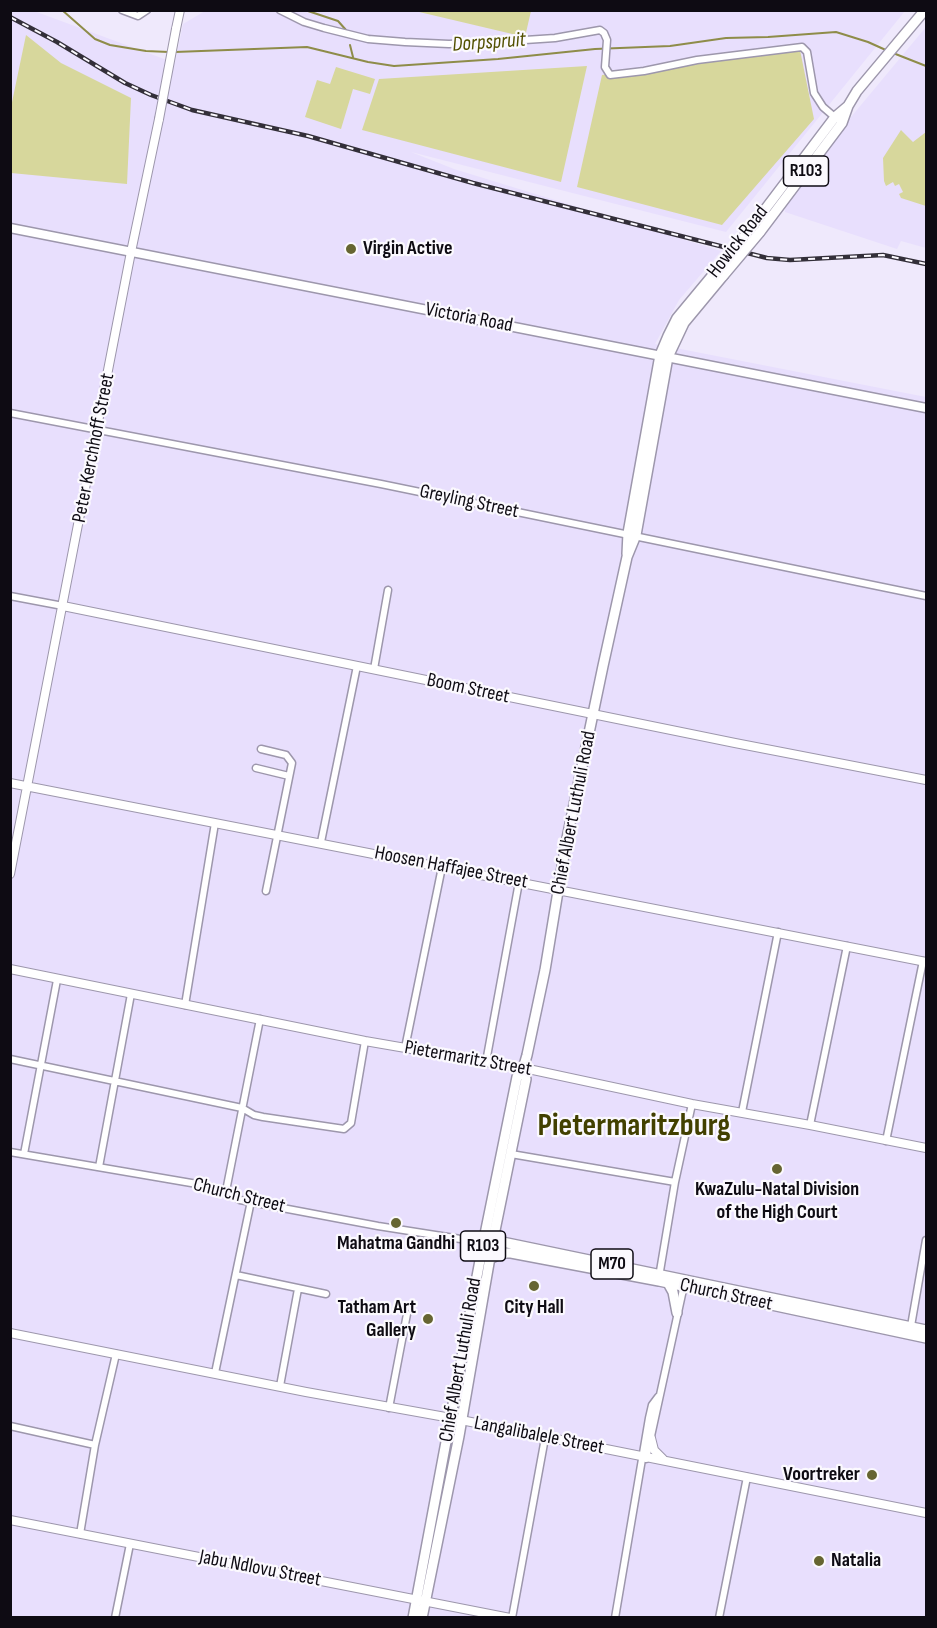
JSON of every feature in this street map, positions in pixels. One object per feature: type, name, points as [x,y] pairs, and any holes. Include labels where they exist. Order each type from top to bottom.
[{"type":"main road","name":"Howick Road","points":[[664,356],[677,318],[760,232],[873,72],[924,13]]},
{"type":"main road","name":"Howick Road","points":[[719,273],[754,224],[838,120]]},
{"type":"main road","name":"Victoria Road","points":[[10,228],[927,408]]},
{"type":"main road","name":"Chief Albert Luthuli Road","points":[[422,1617],[421,1601],[482,1249],[489,1239],[511,1154],[526,1079],[524,1069],[545,970],[558,889],[632,534],[664,356]]},
{"type":"main road","name":"Chief Albert Luthuli Road","points":[[413,1617],[421,1601],[462,1421],[490,1259],[489,1239],[517,1077],[524,1069]]},
{"type":"main road","name":"Church Street","points":[[489,1239],[662,1279]]},
{"type":"main road","name":"Church Street","points":[[490,1259],[501,1253],[511,1253],[685,1283],[927,1330]]},
{"type":"main road","points":[[662,1279],[673,1292],[677,1313]]},
{"type":"main road","name":"Church Street","points":[[685,1283],[927,1338]]},
{"type":"street","points":[[122,10],[138,16],[147,10]]},
{"type":"street","points":[[280,10],[304,22],[368,39],[449,44],[555,38],[600,30],[607,40],[605,70],[610,75],[644,71],[697,60],[803,48],[807,52],[814,93],[824,107],[838,120]]},
{"type":"street","name":"Peter Kerchhoff Street","points":[[10,874],[159,119],[177,11]]},
{"type":"street","name":"Greyling Street","points":[[10,413],[632,534],[927,596]]},
{"type":"street","points":[[374,669],[388,590]]},
{"type":"street","name":"Boom Street","points":[[10,597],[927,780]]},
{"type":"street","points":[[321,842],[357,666]]},
{"type":"street","points":[[261,749],[286,755],[292,763],[266,891]]},
{"type":"street","points":[[256,768],[289,776]]},
{"type":"street","name":"Hoosen Haffajee Street","points":[[10,783],[925,961]]},
{"type":"street","points":[[185,1005],[215,823]]},
{"type":"street","points":[[405,1048],[442,867]]},
{"type":"street","points":[[486,1062],[519,882]]},
{"type":"street","points":[[742,1112],[778,932]]},
{"type":"street","points":[[810,1125],[847,946]]},
{"type":"street","points":[[886,1140],[925,961]]},
{"type":"street","name":"Pietermaritz Street","points":[[10,969],[365,1041],[524,1069],[692,1104],[927,1148]]},
{"type":"street","points":[[24,1154],[57,980]]},
{"type":"street","points":[[99,1167],[130,994]]},
{"type":"street","points":[[226,1191],[260,1018]]},
{"type":"street","points":[[10,1059],[114,1079],[242,1108],[263,1117],[340,1129],[346,1128],[351,1123],[365,1041]]},
{"type":"street","points":[[662,1279],[675,1182],[692,1104]]},
{"type":"street","name":"Church Street","points":[[10,1152],[226,1191],[237,1198],[251,1202],[378,1226],[467,1240],[489,1239]]},
{"type":"street","points":[[511,1154],[675,1182]]},
{"type":"street","points":[[215,1373],[251,1202]]},
{"type":"street","name":"Church Street","points":[[467,1240],[482,1249]]},
{"type":"street","points":[[910,1326],[926,1244]]},
{"type":"street","points":[[236,1275],[326,1294]]},
{"type":"street","points":[[644,1458],[651,1438],[658,1397],[685,1283]]},
{"type":"street","points":[[280,1386],[298,1289]]},
{"type":"street","points":[[389,1408],[407,1314]]},
{"type":"street","name":"Langalibalele Street","points":[[10,1333],[927,1513]]},
{"type":"street","points":[[80,1534],[95,1445],[116,1354]]},
{"type":"street","points":[[615,1617],[652,1405],[658,1397]]},
{"type":"street","points":[[10,1426],[95,1445]]},
{"type":"street","points":[[511,1617],[545,1438]]},
{"type":"street","points":[[651,1438],[654,1450],[664,1460]]},
{"type":"street","points":[[719,1617],[747,1477]]},
{"type":"street","name":"Jabu Ndlovu Street","points":[[10,1520],[511,1617]]},
{"type":"street","points":[[115,1617],[130,1544]]},
{"type":"shaded area","points":[[11,11],[34,11],[175,63],[183,24],[205,11],[905,11],[726,232],[411,152],[454,169],[721,251],[679,300],[655,344],[926,397],[926,1617],[11,1618]]},
{"type":"shaded area","points":[[926,27],[926,248],[901,241],[897,249],[785,212],[786,195]]},
{"type":"green space","points":[[415,11],[531,11],[525,37]]},
{"type":"green space","points":[[26,35],[61,63],[131,98],[127,184],[11,173],[11,107]]},
{"type":"green space","points":[[800,50],[814,119],[722,225],[577,187],[602,75]]},
{"type":"green space","points":[[587,66],[561,182],[362,130],[379,79]]},
{"type":"green space","points":[[336,67],[375,79],[370,94],[353,89],[341,129],[305,117],[317,80],[330,84]]},
{"type":"green space","points":[[901,130],[913,142],[926,132],[926,206],[901,198],[899,194],[903,192],[899,184],[895,186],[893,182],[886,186],[884,181],[883,158]]},
{"type":"waterway","name":"Dorpspruit","points":[[62,10],[95,39],[110,45],[169,52]]},
{"type":"waterway","points":[[305,10],[338,21],[346,30]]},
{"type":"waterway","name":"Dorpspruit","points":[[175,52],[307,47],[394,66],[595,49],[670,46],[726,38],[836,32],[888,51]]},
{"type":"waterway","points":[[350,45],[353,57]]},
{"type":"waterway","name":"Dorpspruit","points":[[893,53],[926,66]]},
{"type":"railway","points":[[10,17],[125,83],[192,110],[308,136],[473,183],[767,258],[790,260],[883,255],[926,264]]},
{"type":"place","name":"Virgin Active","points":[[351,249]]},
{"type":"place","name":"KwaZulu-Natal Division of the High Court","points":[[777,1169]]},
{"type":"place","name":"Mahatma Gandhi","points":[[396,1223]]},
{"type":"place","name":"City Hall","points":[[534,1286]]},
{"type":"place","name":"Tatham Art Gallery","points":[[428,1319]]},
{"type":"place","name":"Voortreker","points":[[872,1475]]},
{"type":"place","name":"Natalia","points":[[819,1561]]},
{"type":"district","name":"Pietermaritzburg","points":[[634,1127]]}]
